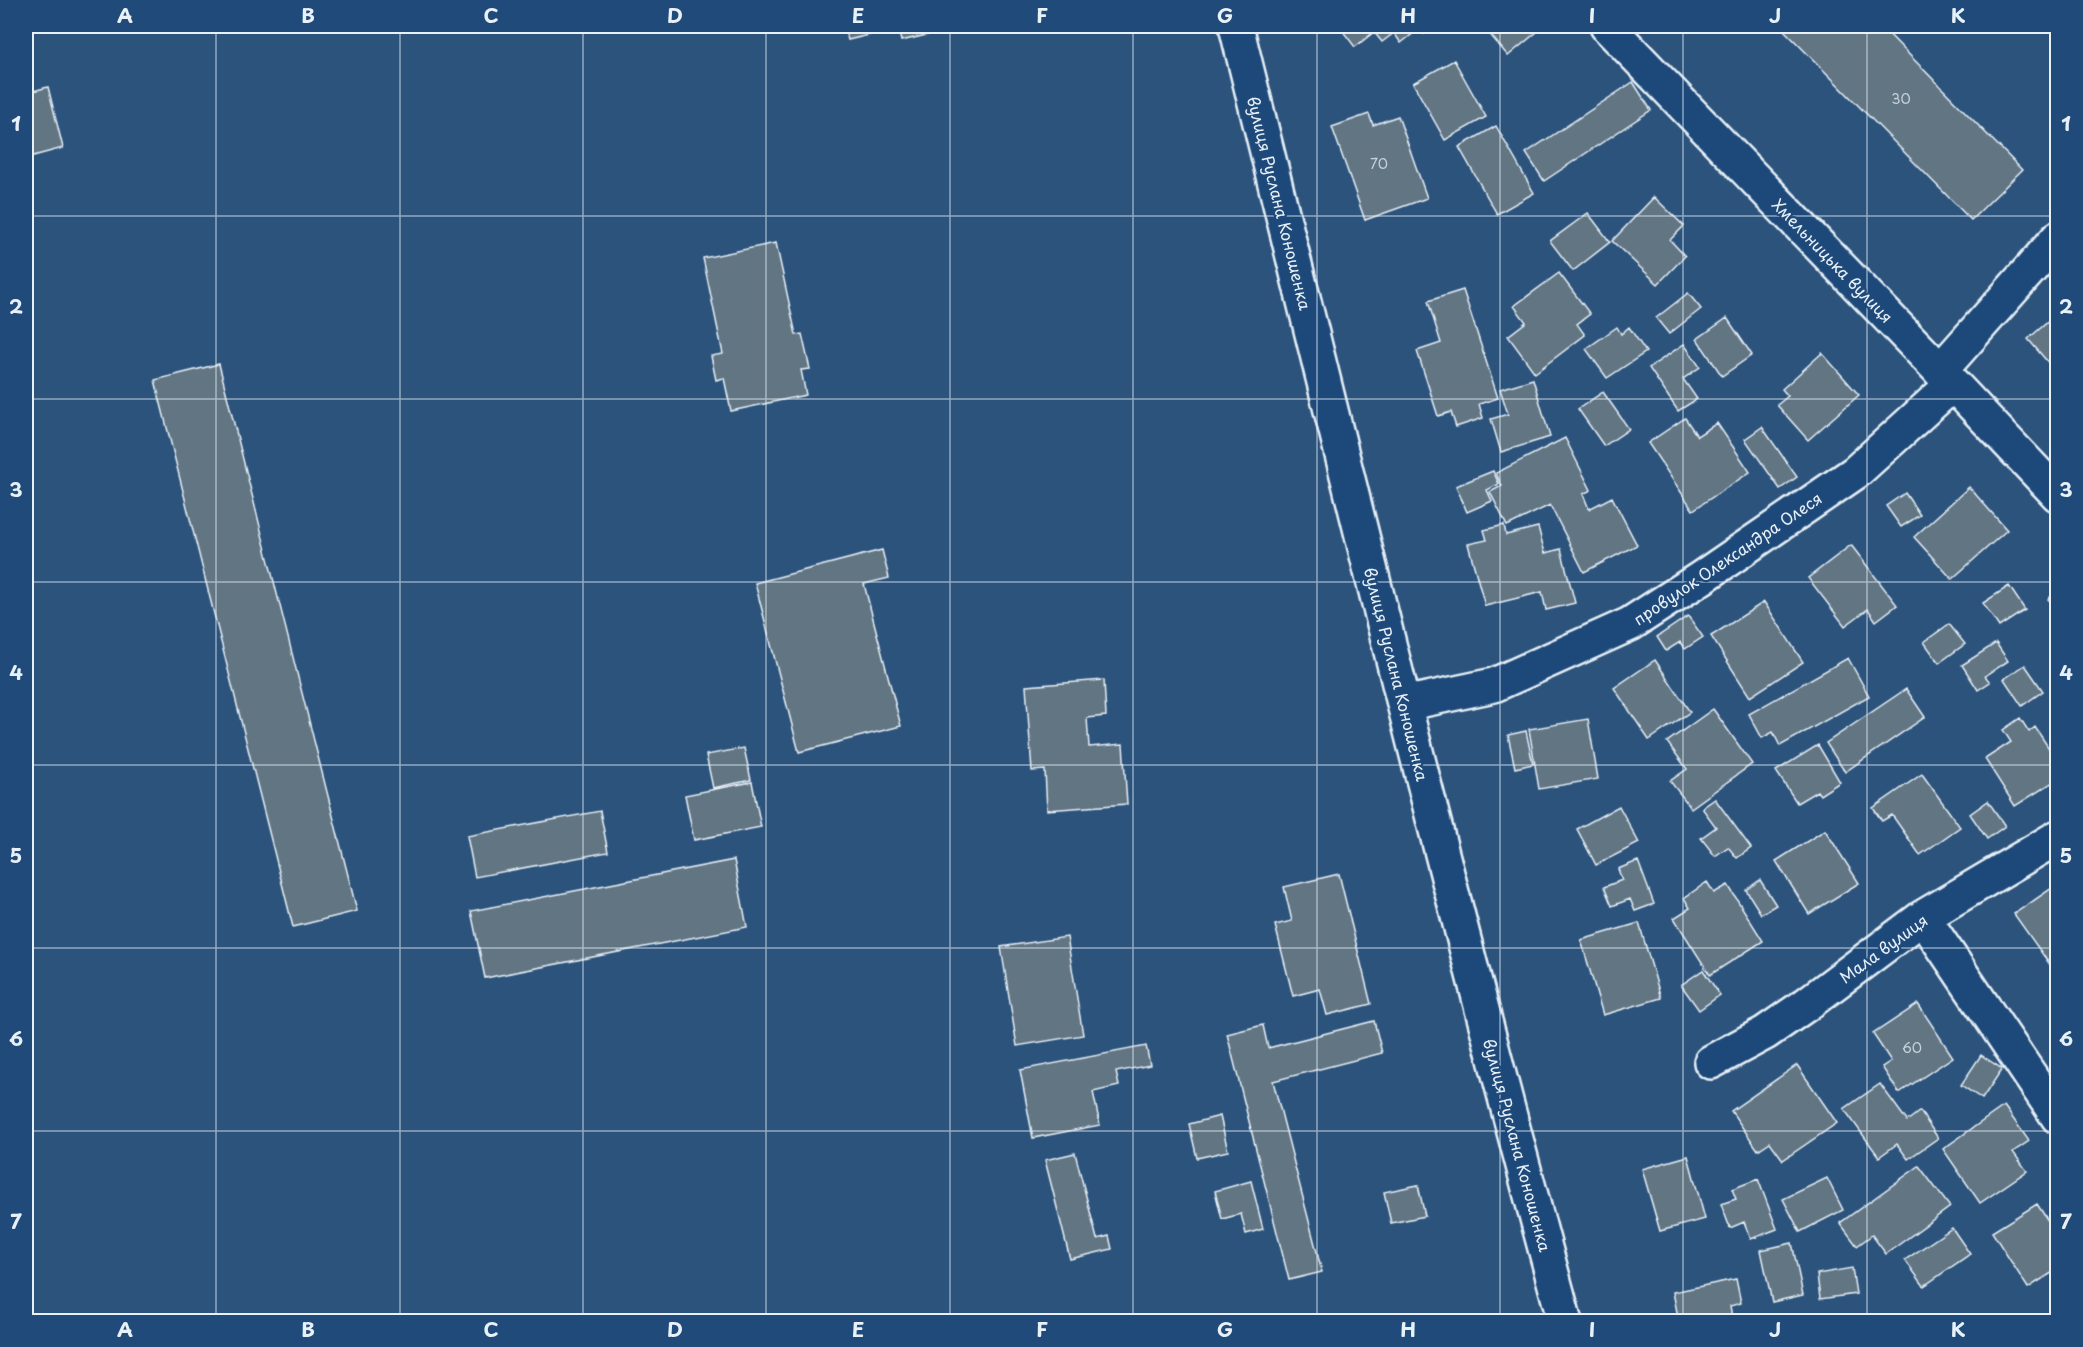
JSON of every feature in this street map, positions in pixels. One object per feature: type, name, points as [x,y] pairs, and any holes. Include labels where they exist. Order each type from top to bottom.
[{"type":"street","name":"вулиця Руслана Коношенка","points":[[1236,26],[1404,704],[1519,1154],[1565,1322]]},
{"type":"street","name":"Хмельницька вулиця","points":[[1607,26],[2058,495]]},
{"type":"street","name":"провулок Олександра Олеся","points":[[1404,704],[1494,685],[1630,624],[1856,472],[1947,377],[2058,238]]},
{"type":"street","name":"Мала вулиця","points":[[1711,1062],[1765,1033],[1923,917],[2058,837]]},
{"type":"street","points":[[1923,917],[2058,1117]]},
{"type":"building","points":[[844,26],[965,26],[901,41],[898,28],[848,40]]},
{"type":"building","points":[[1339,26],[1435,26],[1424,34],[1419,29],[1401,43],[1394,33],[1382,42],[1374,32],[1355,47]]},
{"type":"building","points":[[1483,26],[1542,26],[1543,27],[1508,56]]},
{"type":"building","points":[[1780,26],[1881,26],[2022,170],[1971,220]]},
{"type":"building","points":[[1454,60],[1486,117],[1445,140],[1413,83]]},
{"type":"building","points":[[1633,82],[1651,110],[1544,181],[1526,153]]},
{"type":"building","points":[[48,87],[63,148],[26,158],[26,93]]},
{"type":"building","points":[[1369,114],[1373,125],[1398,116],[1427,198],[1365,220],[1332,127]]},
{"type":"building","points":[[1496,126],[1534,193],[1497,214],[1459,147]]},
{"type":"building","points":[[1654,197],[1684,226],[1670,240],[1685,256],[1658,284],[1612,241]]},
{"type":"building","points":[[1588,213],[1610,242],[1573,271],[1550,241]]},
{"type":"building","points":[[776,243],[796,335],[802,334],[810,369],[801,370],[806,395],[731,411],[724,378],[716,380],[711,356],[723,354],[703,258]]},
{"type":"building","points":[[1559,273],[1590,314],[1577,324],[1585,335],[1535,373],[1508,336],[1526,322],[1514,306]]},
{"type":"building","points":[[1463,290],[1498,398],[1479,404],[1483,418],[1456,427],[1451,412],[1438,416],[1417,351],[1441,343],[1428,301]]},
{"type":"building","points":[[1688,293],[1701,309],[1669,334],[1656,318]]},
{"type":"building","points":[[2058,313],[2058,374],[2028,339]]},
{"type":"building","points":[[1727,318],[1752,355],[1722,376],[1697,339]]},
{"type":"building","points":[[1617,327],[1621,334],[1629,327],[1646,352],[1607,378],[1586,349]]},
{"type":"building","points":[[1684,344],[1700,367],[1683,379],[1697,399],[1678,411],[1649,368]]},
{"type":"building","points":[[1822,353],[1859,395],[1808,440],[1777,405],[1788,396],[1782,389]]},
{"type":"building","points":[[219,364],[357,911],[293,927],[155,380]]},
{"type":"building","points":[[1533,379],[1550,437],[1501,452],[1491,419],[1508,414],[1500,389]]},
{"type":"building","points":[[1603,392],[1629,429],[1604,446],[1578,409]]},
{"type":"building","points":[[1685,418],[1697,436],[1717,423],[1750,472],[1693,510],[1648,443]]},
{"type":"building","points":[[1762,427],[1797,477],[1780,489],[1745,439]]},
{"type":"building","points":[[1565,438],[1591,490],[1583,494],[1589,509],[1612,497],[1637,545],[1584,572],[1550,505],[1507,526],[1490,492],[1502,486],[1496,473]]},
{"type":"building","points":[[1493,471],[1499,484],[1487,490],[1492,501],[1467,512],[1456,486]]},
{"type":"building","points":[[1969,487],[2007,530],[1952,579],[1914,537]]},
{"type":"building","points":[[1905,493],[1920,515],[1901,527],[1886,506]]},
{"type":"building","points":[[1504,525],[1506,535],[1538,527],[1545,553],[1561,549],[1575,603],[1546,610],[1542,592],[1485,606],[1468,544],[1487,540],[1484,530]]},
{"type":"building","points":[[1851,545],[1897,605],[1876,621],[1868,609],[1845,626],[1808,578]]},
{"type":"building","points":[[882,550],[889,578],[864,584],[901,726],[799,752],[755,583]]},
{"type":"building","points":[[2009,586],[2025,610],[1999,627],[1983,603]]},
{"type":"building","points":[[2058,590],[2058,609],[2048,599]]},
{"type":"building","points":[[1764,602],[1803,662],[1750,697],[1711,636]]},
{"type":"building","points":[[1688,616],[1703,637],[1685,649],[1680,642],[1666,651],[1657,637]]},
{"type":"building","points":[[1949,624],[1965,644],[1939,663],[1924,642]]},
{"type":"building","points":[[1996,643],[2008,661],[1985,676],[1990,682],[1978,690],[1962,665]]},
{"type":"building","points":[[1848,658],[1869,696],[1780,746],[1773,732],[1762,738],[1749,714]]},
{"type":"building","points":[[1655,660],[1690,712],[1649,740],[1614,688]]},
{"type":"building","points":[[2025,665],[2043,691],[2022,706],[2004,679]]},
{"type":"building","points":[[1104,680],[1106,716],[1087,718],[1089,747],[1123,744],[1127,804],[1047,810],[1045,770],[1032,771],[1026,686]]},
{"type":"building","points":[[1906,689],[1925,717],[1845,772],[1826,743]]},
{"type":"building","points":[[1713,709],[1752,764],[1691,808],[1670,781],[1687,769],[1667,742]]},
{"type":"building","points":[[2020,718],[2029,732],[2035,727],[2058,762],[2058,779],[2015,806],[1985,759],[2011,742],[2003,730]]},
{"type":"building","points":[[1588,719],[1598,779],[1539,789],[1529,729]]},
{"type":"building","points":[[1526,731],[1533,764],[1515,768],[1508,735]]},
{"type":"building","points":[[1818,745],[1840,782],[1820,795],[1817,791],[1797,803],[1776,771]]},
{"type":"building","points":[[744,748],[751,780],[713,788],[706,755]]},
{"type":"building","points":[[1922,774],[1960,827],[1920,855],[1892,815],[1882,821],[1873,808]]},
{"type":"building","points":[[752,782],[761,827],[694,840],[685,795]]},
{"type":"building","points":[[1715,799],[1751,848],[1737,858],[1728,847],[1715,856],[1701,838],[1716,827],[1702,808]]},
{"type":"building","points":[[1988,801],[2005,826],[1987,839],[1970,814]]},
{"type":"building","points":[[1619,806],[1639,843],[1596,865],[1577,829]]},
{"type":"building","points":[[600,811],[608,852],[475,877],[467,836]]},
{"type":"building","points":[[1825,830],[1859,883],[1809,914],[1776,861]]},
{"type":"building","points":[[734,860],[747,927],[485,978],[471,911]]},
{"type":"building","points":[[1638,861],[1654,904],[1635,911],[1630,899],[1612,906],[1604,887],[1622,880],[1618,869]]},
{"type":"building","points":[[1339,874],[1371,1004],[1327,1015],[1320,989],[1293,996],[1275,925],[1292,921],[1284,887]]},
{"type":"building","points":[[1760,880],[1776,905],[1761,914],[1746,890]]},
{"type":"building","points":[[1707,882],[1714,893],[1728,885],[1763,941],[1710,975],[1674,918],[1690,908],[1684,898]]},
{"type":"building","points":[[2058,884],[2058,976],[2014,914]]},
{"type":"building","points":[[1639,923],[1661,998],[1603,1015],[1581,940]]},
{"type":"building","points":[[1067,937],[1083,1035],[1017,1046],[1001,947]]},
{"type":"building","points":[[1703,970],[1720,995],[1699,1010],[1681,985]]},
{"type":"building","points":[[1918,1004],[1953,1057],[1899,1093],[1882,1067],[1891,1061],[1873,1034]]},
{"type":"building","points":[[1374,1021],[1382,1053],[1273,1081],[1322,1272],[1289,1280],[1227,1034],[1263,1025],[1268,1048]]},
{"type":"building","points":[[1146,1046],[1150,1065],[1116,1072],[1119,1086],[1093,1092],[1100,1125],[1033,1138],[1020,1070]]},
{"type":"building","points":[[1981,1055],[2002,1069],[1982,1099],[1961,1085]]},
{"type":"building","points":[[1797,1065],[1837,1123],[1783,1160],[1770,1142],[1758,1150],[1731,1111]]},
{"type":"building","points":[[1880,1084],[1907,1121],[1920,1111],[1938,1138],[1908,1159],[1897,1144],[1879,1157],[1844,1109]]},
{"type":"building","points":[[2004,1106],[2029,1141],[2013,1152],[2027,1171],[1980,1203],[1943,1149]]},
{"type":"building","points":[[1220,1116],[1228,1151],[1197,1158],[1189,1124]]},
{"type":"building","points":[[1075,1153],[1097,1239],[1109,1236],[1112,1249],[1070,1259],[1045,1160]]},
{"type":"building","points":[[1688,1156],[1705,1219],[1660,1231],[1642,1169]]},
{"type":"building","points":[[1919,1166],[1950,1207],[1886,1254],[1872,1235],[1857,1246],[1840,1223]]},
{"type":"building","points":[[1827,1178],[1843,1210],[1800,1232],[1783,1199]]},
{"type":"building","points":[[1758,1179],[1777,1229],[1751,1239],[1744,1222],[1730,1228],[1721,1204],[1736,1199],[1732,1189]]},
{"type":"building","points":[[1251,1181],[1263,1229],[1246,1234],[1241,1214],[1222,1219],[1215,1191]]},
{"type":"building","points":[[1418,1185],[1425,1216],[1391,1223],[1384,1192]]},
{"type":"building","points":[[2037,1204],[2058,1236],[2058,1269],[2028,1288],[1992,1232]]},
{"type":"building","points":[[1952,1228],[1970,1254],[1924,1286],[1905,1260]]},
{"type":"building","points":[[1792,1243],[1803,1295],[1772,1302],[1761,1250]]},
{"type":"building","points":[[1852,1268],[1856,1294],[1820,1299],[1817,1274]]},
{"type":"building","points":[[1736,1279],[1741,1303],[1730,1306],[1733,1322],[1679,1322],[1673,1292]]}]
